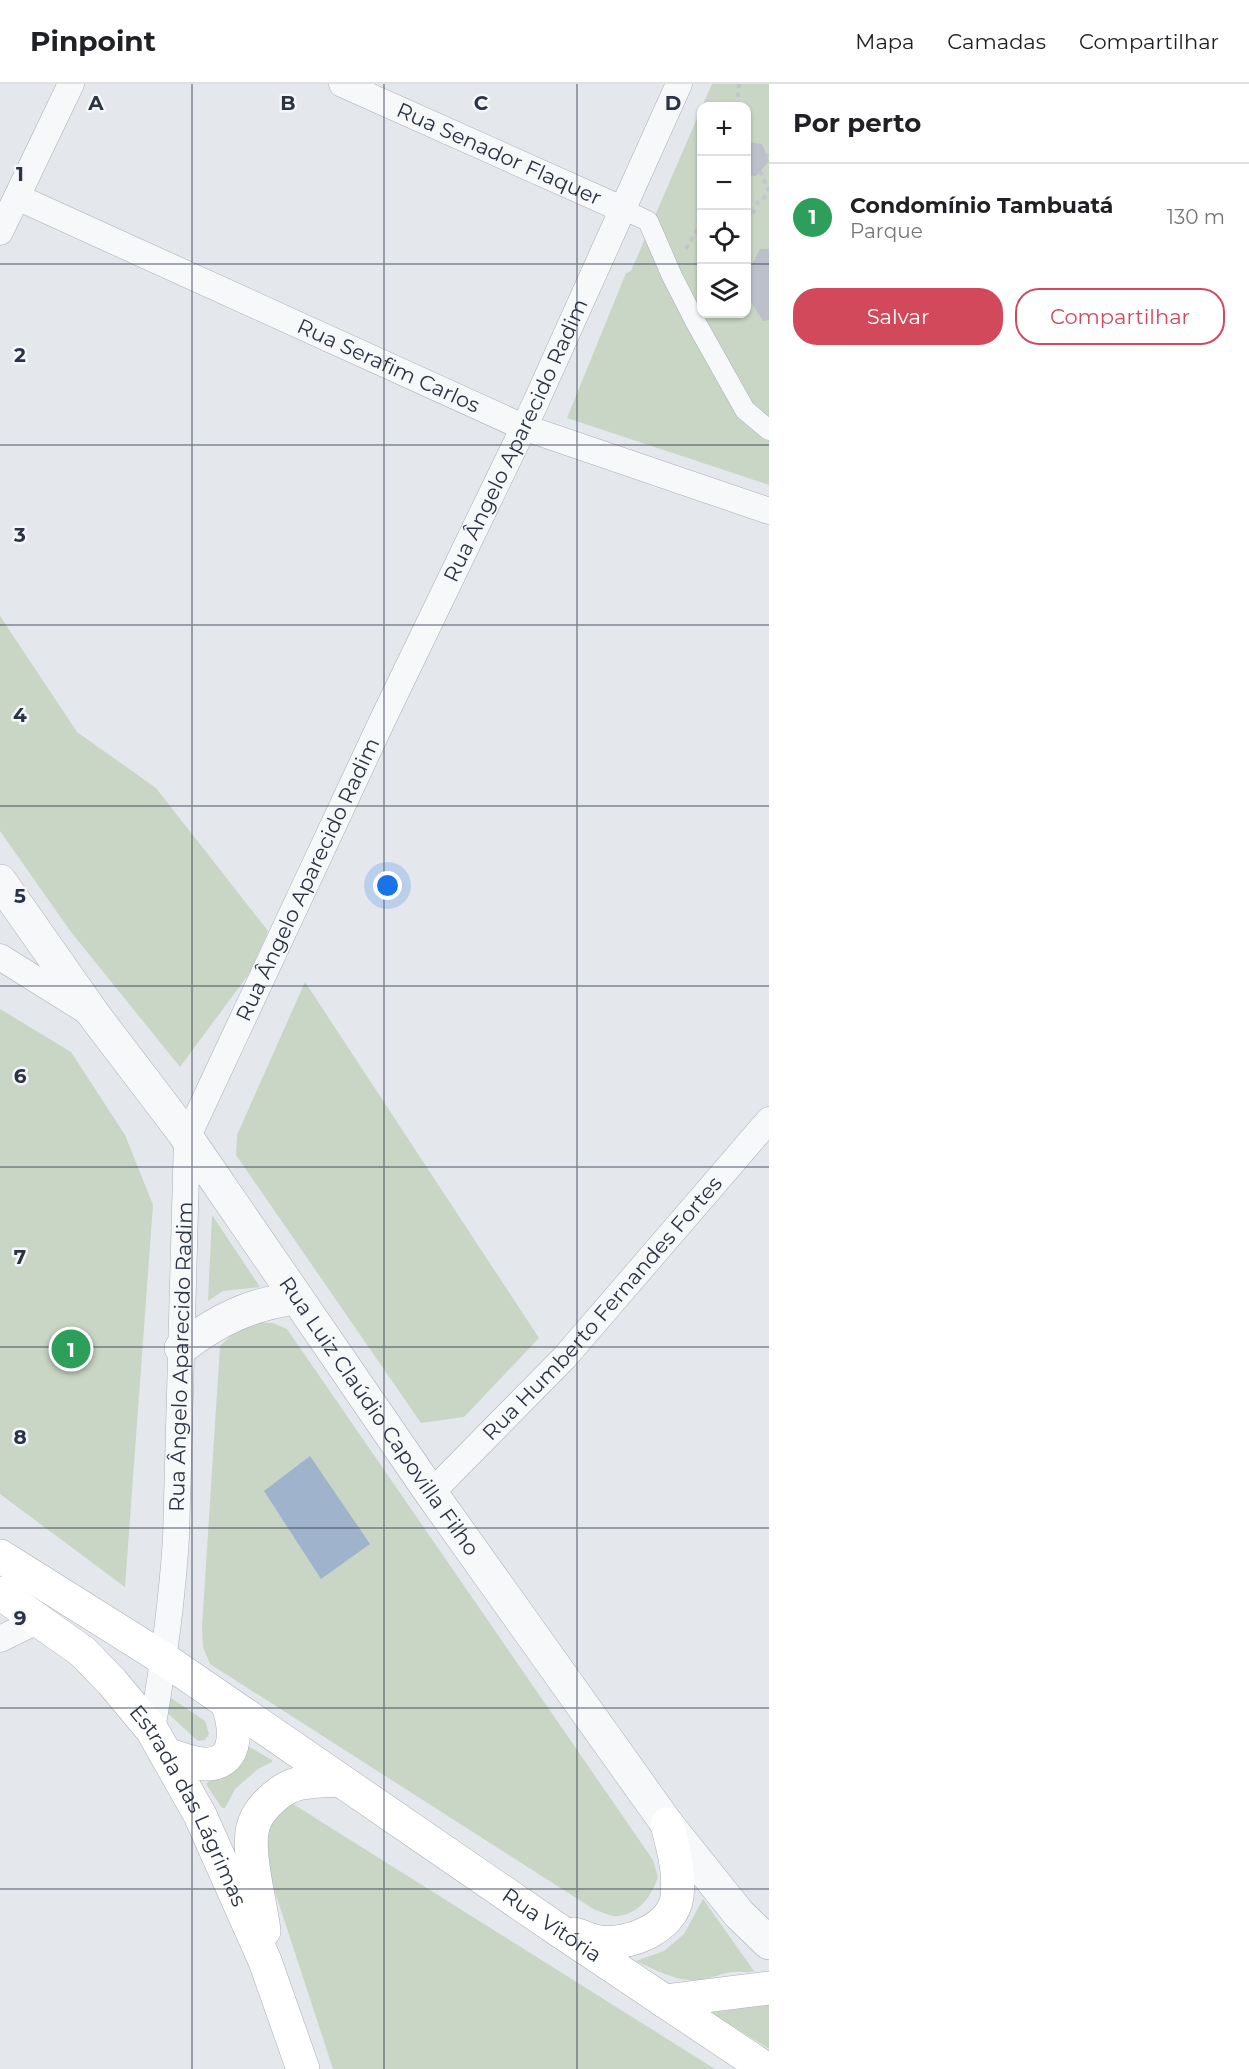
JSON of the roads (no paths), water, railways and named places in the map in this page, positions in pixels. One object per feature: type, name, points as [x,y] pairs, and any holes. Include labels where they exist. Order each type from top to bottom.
[{"type":"main road","points":[[0,1556],[165,1659],[340,1780]]},
{"type":"main road","name":"Estrada das Lágrimas","points":[[0,1593],[89,1658],[112,1682],[159,1742],[200,1815],[265,1961],[303,2069]]},
{"type":"main road","points":[[159,1742],[195,1763],[210,1764],[224,1758],[232,1746],[235,1727],[227,1703]]},
{"type":"main road","points":[[265,1961],[264,1930],[251,1838],[254,1823],[268,1803],[290,1786],[340,1780]]},
{"type":"main road","name":"Rua Vitória","points":[[340,1780],[766,2069]]},
{"type":"main road","points":[[554,1927],[599,1942],[619,1942],[643,1936],[665,1921],[677,1900],[678,1874],[667,1824]]},
{"type":"main road","points":[[664,2001],[769,1988]]},
{"type":"street","points":[[0,232],[72,84]]},
{"type":"street","name":"Rua Senador Flaquer","points":[[342,84],[624,210]]},
{"type":"street","name":"Rua Ângelo Aparecido Radim","points":[[159,1742],[176,1538],[187,1138],[523,427],[680,84]]},
{"type":"street","name":"Rua Serafim Carlos","points":[[17,197],[523,427],[769,511]]},
{"type":"street","points":[[624,210],[648,221],[690,312],[745,410],[769,430]]},
{"type":"street","name":"Rua Luiz Claúdio Capovilla Filho","points":[[0,880],[94,1015],[187,1138],[431,1493],[667,1824],[739,1914],[769,1943]]},
{"type":"street","points":[[0,957],[94,1015]]},
{"type":"street","name":"Rua Humberto Fernandes Fortes","points":[[431,1493],[565,1357],[769,1120]]},
{"type":"street","points":[[181,1348],[205,1330],[233,1314],[296,1298]]},
{"type":"street","points":[[0,1639],[39,1620]]},
{"type":"water","points":[[310,1456],[370,1544],[321,1579],[264,1491]]},
{"type":"place","name":"Condomínio Tambuatá","points":[[71,1349]]}]
